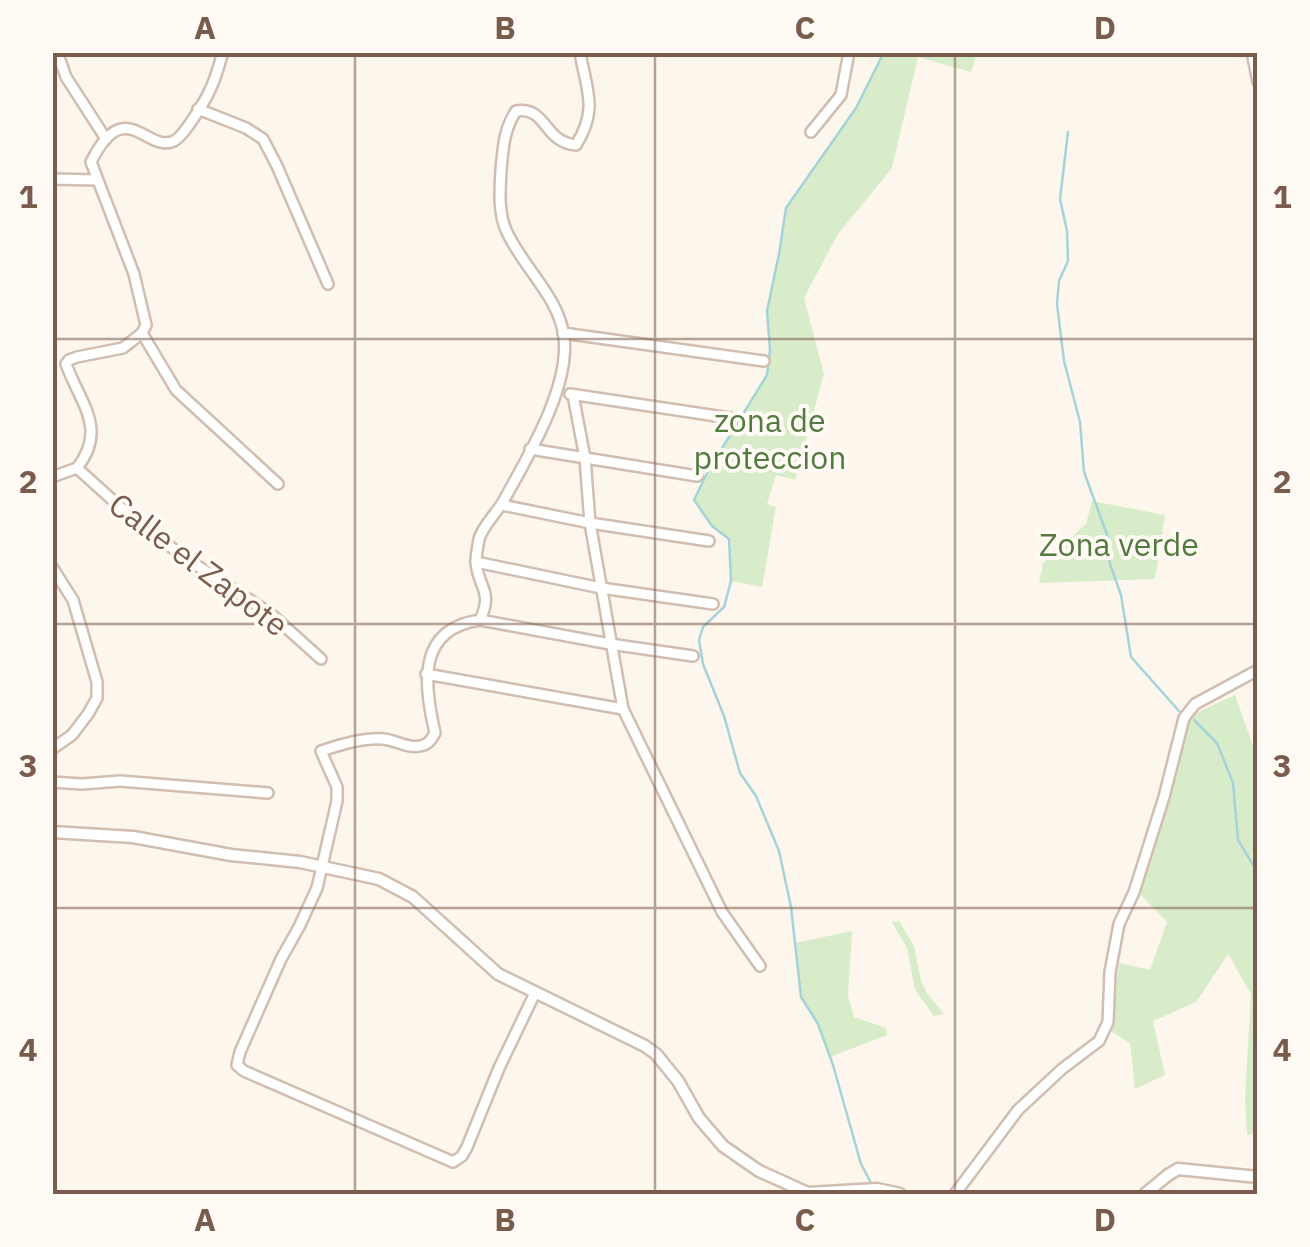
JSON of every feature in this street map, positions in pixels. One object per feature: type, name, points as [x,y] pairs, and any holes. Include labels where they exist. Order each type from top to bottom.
[{"type":"street","points":[[57,52],[66,77],[106,139]]},
{"type":"street","points":[[223,52],[211,89],[179,138],[166,143],[130,128],[116,131],[91,162],[134,274],[146,325],[142,334],[176,390],[278,484]]},
{"type":"street","points":[[480,620],[486,608],[486,592],[476,562],[480,534],[502,505],[530,449],[558,392],[564,365],[564,333],[550,298],[505,227],[499,196],[504,142],[516,111],[528,109],[538,115],[549,133],[564,144],[576,145],[586,128],[591,100],[580,52]]},
{"type":"street","points":[[811,132],[841,94],[850,52]]},
{"type":"street","points":[[1252,52],[1258,82]]},
{"type":"street","points":[[198,108],[262,139],[328,284]]},
{"type":"street","points":[[52,179],[97,180]]},
{"type":"street","points":[[564,333],[764,360]]},
{"type":"street","name":"Calle el Zapote","points":[[52,476],[77,468],[91,442],[92,425],[66,364],[76,356],[123,348],[142,334]]},
{"type":"street","points":[[558,392],[730,418]]},
{"type":"street","points":[[574,395],[585,458],[590,523],[623,709],[722,912],[760,966]]},
{"type":"street","points":[[530,449],[697,476]]},
{"type":"street","name":"Calle el Zapote","points":[[77,468],[129,515],[271,614],[322,659]]},
{"type":"street","points":[[502,505],[709,541]]},
{"type":"street","points":[[476,562],[601,588],[714,604]]},
{"type":"street","points":[[52,567],[73,600],[96,682],[96,698],[72,735],[52,749]]},
{"type":"street","points":[[535,993],[467,1147],[453,1162],[244,1071],[238,1065],[240,1052],[281,959],[318,888],[338,802],[336,786],[321,751],[346,743],[384,739],[405,746],[422,746],[430,741],[435,733],[426,674],[435,643],[453,630],[480,620],[694,656]]},
{"type":"street","points":[[955,1194],[1018,1110],[1099,1041],[1108,1022],[1110,972],[1120,924],[1164,797],[1184,718],[1196,704],[1258,670]]},
{"type":"street","points":[[426,674],[623,709]]},
{"type":"street","points":[[52,782],[120,781],[268,792]]},
{"type":"street","points":[[52,832],[133,837],[231,855],[323,866],[366,874],[402,889],[498,974],[656,1054],[723,1146],[759,1171],[808,1193],[877,1189],[900,1194]]},
{"type":"street","points":[[1145,1194],[1178,1169],[1258,1177]]},
{"type":"green space","name":"zona de proteccion","points":[[884,53],[977,53],[971,72],[918,57],[892,168],[838,234],[804,298],[824,374],[795,480],[776,475],[767,504],[776,507],[762,587],[731,581],[729,539],[712,526],[694,500],[767,375],[767,311],[786,208],[856,108]]},
{"type":"green space","name":"Zona verde","points":[[1092,501],[1165,515],[1155,579],[1039,583],[1043,563],[1086,524]]},
{"type":"green space","points":[[1235,695],[1257,757],[1257,1133],[1247,1135],[1245,1098],[1251,994],[1228,954],[1196,1002],[1153,1021],[1165,1075],[1135,1089],[1130,1043],[1109,1030],[1119,963],[1150,970],[1167,922],[1138,892],[1189,716]]},
{"type":"green space","points":[[899,921],[914,946],[921,981],[944,1014],[934,1016],[915,990],[907,948],[892,922]]},
{"type":"green space","points":[[852,931],[848,996],[854,1017],[886,1028],[887,1035],[830,1057],[818,1024],[800,995],[795,943]]},
{"type":"waterway","points":[[870,1181],[861,1164],[818,1024],[801,997],[791,907],[779,851],[756,796],[740,773],[724,716],[703,664],[699,640],[703,627],[724,607],[731,581],[729,539],[712,526],[694,500],[767,375],[767,311],[786,208],[856,108],[884,52]]},
{"type":"waterway","points":[[1068,132],[1060,199],[1068,261],[1059,281],[1057,304],[1064,361],[1080,422],[1084,472],[1109,540],[1110,564],[1121,595],[1131,657],[1179,711]]},
{"type":"waterway","points":[[1194,720],[1217,743],[1233,783],[1238,840],[1258,873]]}]
